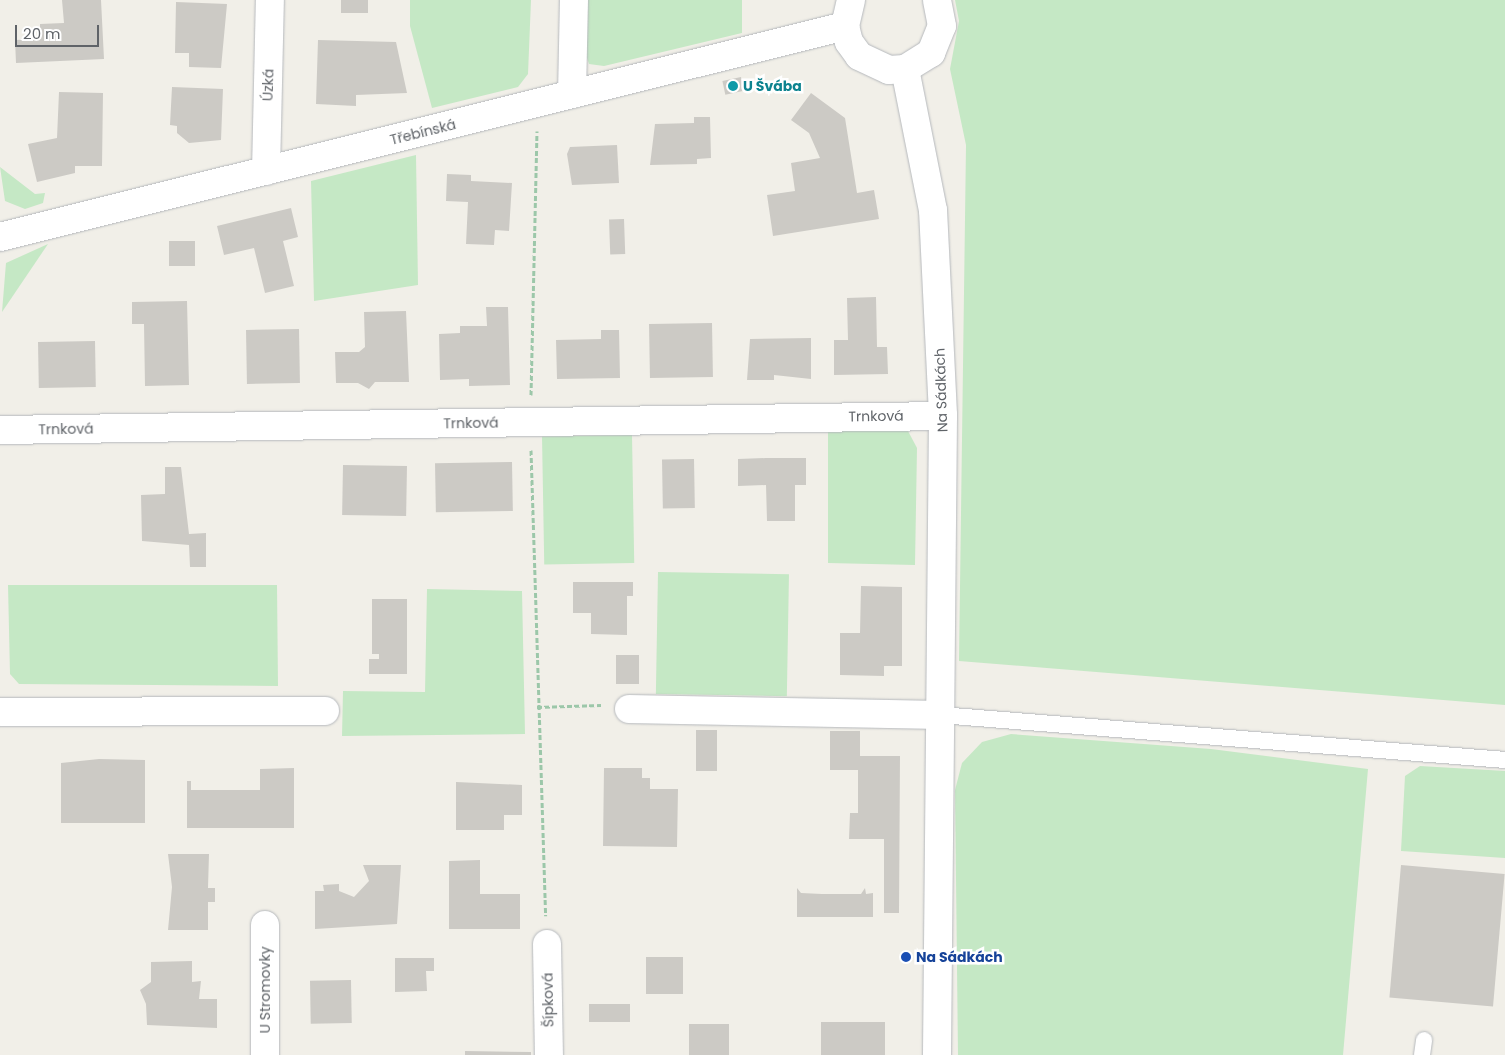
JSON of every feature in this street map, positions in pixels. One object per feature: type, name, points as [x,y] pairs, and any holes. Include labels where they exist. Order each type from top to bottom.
[{"type":"street","name":"Úzká","points":[[266,171],[270,0]]},
{"type":"street","points":[[572,94],[574,0]]},
{"type":"street","points":[[848,13],[859,56],[881,68],[905,69],[920,63],[939,40],[942,26],[937,0]]},
{"type":"street","name":"Třebínská","points":[[0,237],[538,103],[848,13]]},
{"type":"street","name":"Na Sádkách","points":[[905,69],[933,210],[943,416],[937,1055]]},
{"type":"street","name":"Trnková","points":[[0,430],[943,416]]},
{"type":"street","points":[[617,707],[940,715]]},
{"type":"street","points":[[0,712],[325,712]]},
{"type":"street","name":"U Stromovky","points":[[265,1055],[266,925]]},
{"type":"street","name":"Šípková","points":[[547,944],[549,1055]]},
{"type":"lane","points":[[940,715],[1505,760]]},
{"type":"path","points":[[531,398],[538,103]]},
{"type":"path","points":[[531,445],[537,707],[547,944]]},
{"type":"path","points":[[537,707],[617,707]]},
{"type":"green space","points":[[410,0],[531,0],[528,74],[518,87],[432,108],[410,26]]},
{"type":"green space","points":[[586,0],[742,0],[742,33],[604,66],[589,64],[584,49]]},
{"type":"green space","points":[[955,0],[1505,0],[1505,705],[959,661],[966,145],[950,69],[959,21]]},
{"type":"green space","points":[[416,155],[418,285],[314,301],[311,181]]},
{"type":"green space","points":[[0,167],[35,194],[45,193],[43,203],[25,209],[5,201]]},
{"type":"green space","points":[[48,244],[2,312],[6,263]]},
{"type":"green space","points":[[890,428],[908,431],[917,448],[915,565],[828,563],[828,430]]},
{"type":"green space","points":[[632,435],[634,563],[544,565],[542,437]]},
{"type":"green space","points":[[658,572],[789,574],[787,696],[656,694]]},
{"type":"green space","points":[[8,585],[277,585],[278,686],[19,684],[10,674]]},
{"type":"green space","points":[[427,589],[522,591],[525,734],[342,736],[343,691],[425,692]]},
{"type":"green space","points":[[1011,734],[1211,749],[1368,769],[1343,1055],[958,1055],[955,790],[962,763],[982,742]]},
{"type":"green space","points":[[1420,766],[1505,771],[1505,858],[1401,851],[1405,776]]},
{"type":"building","points":[[62,0],[101,0],[104,59],[16,63],[15,40],[40,39],[40,24],[64,23]]},
{"type":"building","points":[[341,0],[368,0],[368,13],[341,13]]},
{"type":"building","points":[[176,2],[227,4],[221,68],[189,67],[189,53],[175,53]]},
{"type":"building","points":[[318,40],[396,42],[407,93],[356,95],[356,106],[316,104]]},
{"type":"building","name":"U Švába","points":[[741,77],[744,91],[725,95],[722,81]]},
{"type":"building","points":[[172,87],[223,89],[221,140],[189,143],[177,133],[177,126],[170,125]]},
{"type":"building","points":[[59,92],[103,93],[102,166],[75,166],[75,173],[37,182],[28,144],[57,138]]},
{"type":"building","points":[[811,93],[845,118],[857,193],[874,190],[879,219],[773,236],[767,195],[795,191],[791,163],[820,158],[809,133],[791,120]]},
{"type":"building","points":[[694,117],[710,117],[711,158],[697,159],[697,164],[650,165],[655,124],[694,123]]},
{"type":"building","points":[[617,145],[619,183],[572,185],[567,154],[570,147]]},
{"type":"building","points":[[447,174],[471,175],[471,181],[512,183],[509,231],[495,230],[494,245],[466,244],[468,202],[446,201]]},
{"type":"building","points":[[291,208],[298,237],[283,241],[294,286],[265,293],[254,248],[224,255],[217,226]]},
{"type":"building","points":[[624,219],[625,254],[610,255],[609,220]]},
{"type":"building","points":[[169,241],[195,241],[195,266],[169,266]]},
{"type":"building","points":[[876,297],[877,347],[887,347],[888,374],[834,375],[834,340],[848,340],[847,298]]},
{"type":"building","points":[[187,301],[189,385],[145,386],[144,324],[132,324],[132,302]]},
{"type":"building","points":[[486,307],[508,307],[510,385],[469,386],[469,379],[440,380],[439,334],[460,333],[460,326],[487,326]]},
{"type":"building","points":[[406,311],[409,382],[375,382],[369,389],[358,383],[336,383],[335,352],[359,352],[365,347],[364,312]]},
{"type":"building","points":[[712,323],[713,377],[650,378],[649,324]]},
{"type":"building","points":[[299,329],[300,383],[247,384],[246,330]]},
{"type":"building","points":[[601,330],[619,330],[620,378],[557,379],[556,340],[601,339]]},
{"type":"building","points":[[811,338],[811,379],[774,375],[774,380],[747,380],[750,339]]},
{"type":"building","points":[[95,341],[96,387],[39,388],[38,342]]},
{"type":"building","points":[[806,458],[806,485],[795,485],[795,521],[767,521],[766,485],[738,486],[738,459]]},
{"type":"building","points":[[694,459],[695,508],[663,509],[662,460]]},
{"type":"building","points":[[512,462],[513,511],[436,512],[435,463]]},
{"type":"building","points":[[343,465],[407,466],[406,516],[342,515]]},
{"type":"building","points":[[165,467],[181,467],[189,534],[206,533],[206,567],[190,567],[189,545],[142,541],[141,495],[165,494]]},
{"type":"building","points":[[573,582],[633,582],[633,596],[627,596],[627,635],[591,634],[591,613],[573,613]]},
{"type":"building","points":[[861,586],[902,587],[902,666],[884,666],[884,676],[840,675],[840,633],[860,633]]},
{"type":"building","points":[[372,599],[407,599],[407,674],[369,674],[369,659],[379,659],[379,654],[372,654]]},
{"type":"building","points":[[616,655],[639,655],[639,684],[616,684]]},
{"type":"building","points":[[696,730],[717,730],[717,771],[696,771]]},
{"type":"building","points":[[830,731],[860,731],[860,756],[900,756],[899,913],[884,913],[884,839],[849,839],[850,813],[858,813],[858,770],[830,770]]},
{"type":"building","points":[[99,759],[145,760],[145,823],[61,823],[61,763]]},
{"type":"building","points":[[294,768],[294,828],[187,828],[187,781],[191,781],[191,790],[260,790],[260,769]]},
{"type":"building","points":[[604,768],[642,768],[642,778],[650,778],[650,789],[678,789],[677,847],[603,846]]},
{"type":"building","points":[[456,782],[522,785],[522,815],[504,815],[504,830],[456,830]]},
{"type":"building","points":[[168,854],[209,854],[208,888],[215,888],[215,902],[208,902],[208,930],[168,930],[172,887]]},
{"type":"building","points":[[480,860],[480,894],[520,894],[520,929],[449,929],[449,861]]},
{"type":"building","points":[[363,865],[401,865],[397,924],[315,929],[315,891],[324,891],[323,885],[339,884],[339,891],[354,897],[369,881]]},
{"type":"building","points":[[1401,865],[1505,874],[1493,1007],[1389,997]]},
{"type":"building","points":[[797,888],[801,893],[861,894],[865,888],[866,894],[873,893],[873,917],[797,917]]},
{"type":"building","points":[[646,957],[683,957],[683,994],[646,994]]},
{"type":"building","points":[[395,958],[434,958],[434,971],[426,971],[427,991],[395,992]]},
{"type":"building","points":[[192,961],[192,982],[201,981],[199,999],[217,999],[217,1028],[147,1025],[146,1004],[140,990],[151,982],[151,962]]},
{"type":"building","points":[[351,980],[352,1023],[311,1024],[310,981]]},
{"type":"building","points":[[589,1004],[630,1004],[630,1022],[589,1022]]},
{"type":"building","points":[[821,1022],[885,1022],[885,1055],[821,1055]]},
{"type":"building","points":[[689,1024],[729,1024],[729,1055],[689,1055]]},
{"type":"building","points":[[465,1051],[531,1052],[531,1055],[465,1055]]},
{"type":"place","name":"U Švába","points":[[733,86]]},
{"type":"place","name":"Na Sádkách","points":[[906,957]]}]
